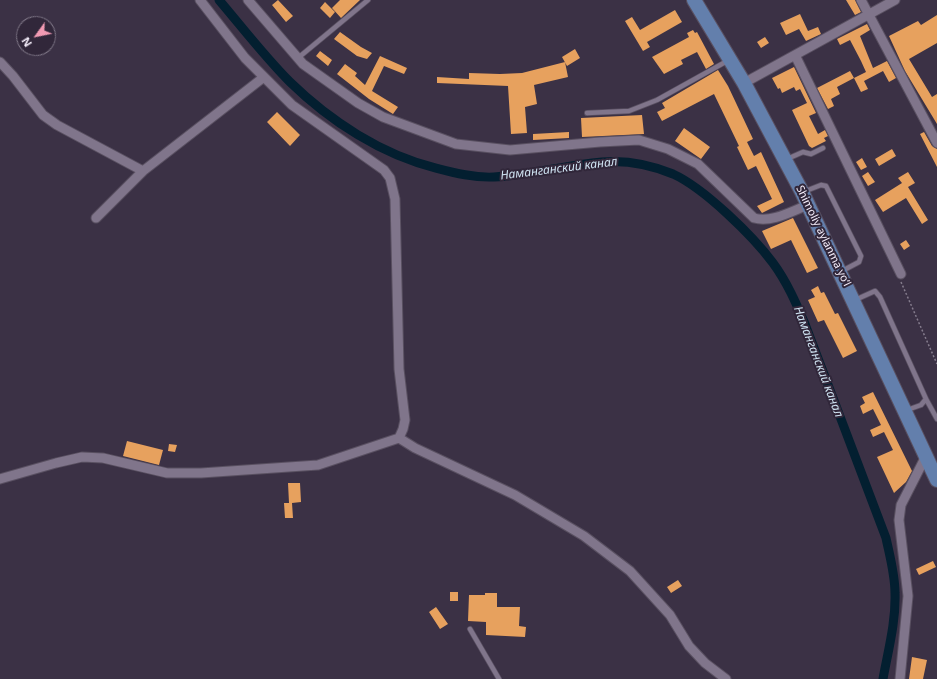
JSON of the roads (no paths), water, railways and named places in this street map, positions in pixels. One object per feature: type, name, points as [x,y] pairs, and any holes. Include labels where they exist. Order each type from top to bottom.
[{"type":"main road","name":"Shimoliy aylanma yoʻl","points":[[694,0],[744,83],[802,192],[937,480]]},
{"type":"street","points":[[0,479],[82,457],[103,458],[167,473],[201,473],[318,464],[399,438],[403,429],[405,420],[399,369],[396,200],[390,178],[384,170],[292,105],[245,58],[200,0]]},
{"type":"street","points":[[861,0],[937,143]]},
{"type":"street","points":[[744,83],[895,0]]},
{"type":"street","points":[[250,1],[303,64],[358,103],[383,118],[456,144],[510,150],[639,140],[668,149],[698,164],[754,218],[762,220],[774,218],[808,205]]},
{"type":"street","points":[[795,55],[901,274]]},
{"type":"street","points":[[0,62],[14,76],[43,115],[57,125],[143,171]]},
{"type":"street","points":[[96,218],[143,171],[264,77]]},
{"type":"street","points":[[399,438],[415,448],[514,495],[584,536],[630,571],[670,615],[689,646],[705,663],[726,679]]},
{"type":"street","points":[[900,679],[908,596],[899,520],[901,506],[926,456]]},
{"type":"lane","points":[[298,58],[368,0]]},
{"type":"lane","points":[[586,113],[628,111],[657,100],[730,60]]},
{"type":"lane","points":[[785,159],[803,152],[811,154],[823,148]]},
{"type":"lane","points":[[802,192],[821,185],[826,186],[861,256],[859,262],[840,272]]},
{"type":"lane","points":[[854,301],[875,291],[880,297],[926,399],[937,419]]},
{"type":"lane","points":[[905,411],[921,405],[926,399]]},
{"type":"lane","points":[[470,628],[499,679]]},
{"type":"waterway","name":"Наманганский канал","points":[[219,0],[290,82],[322,110],[340,123],[358,135],[396,155],[443,170],[480,177],[508,176],[602,162],[620,162],[647,166],[673,174],[699,190],[741,227],[773,263],[795,300],[886,538],[895,586],[895,604],[883,679]]}]
